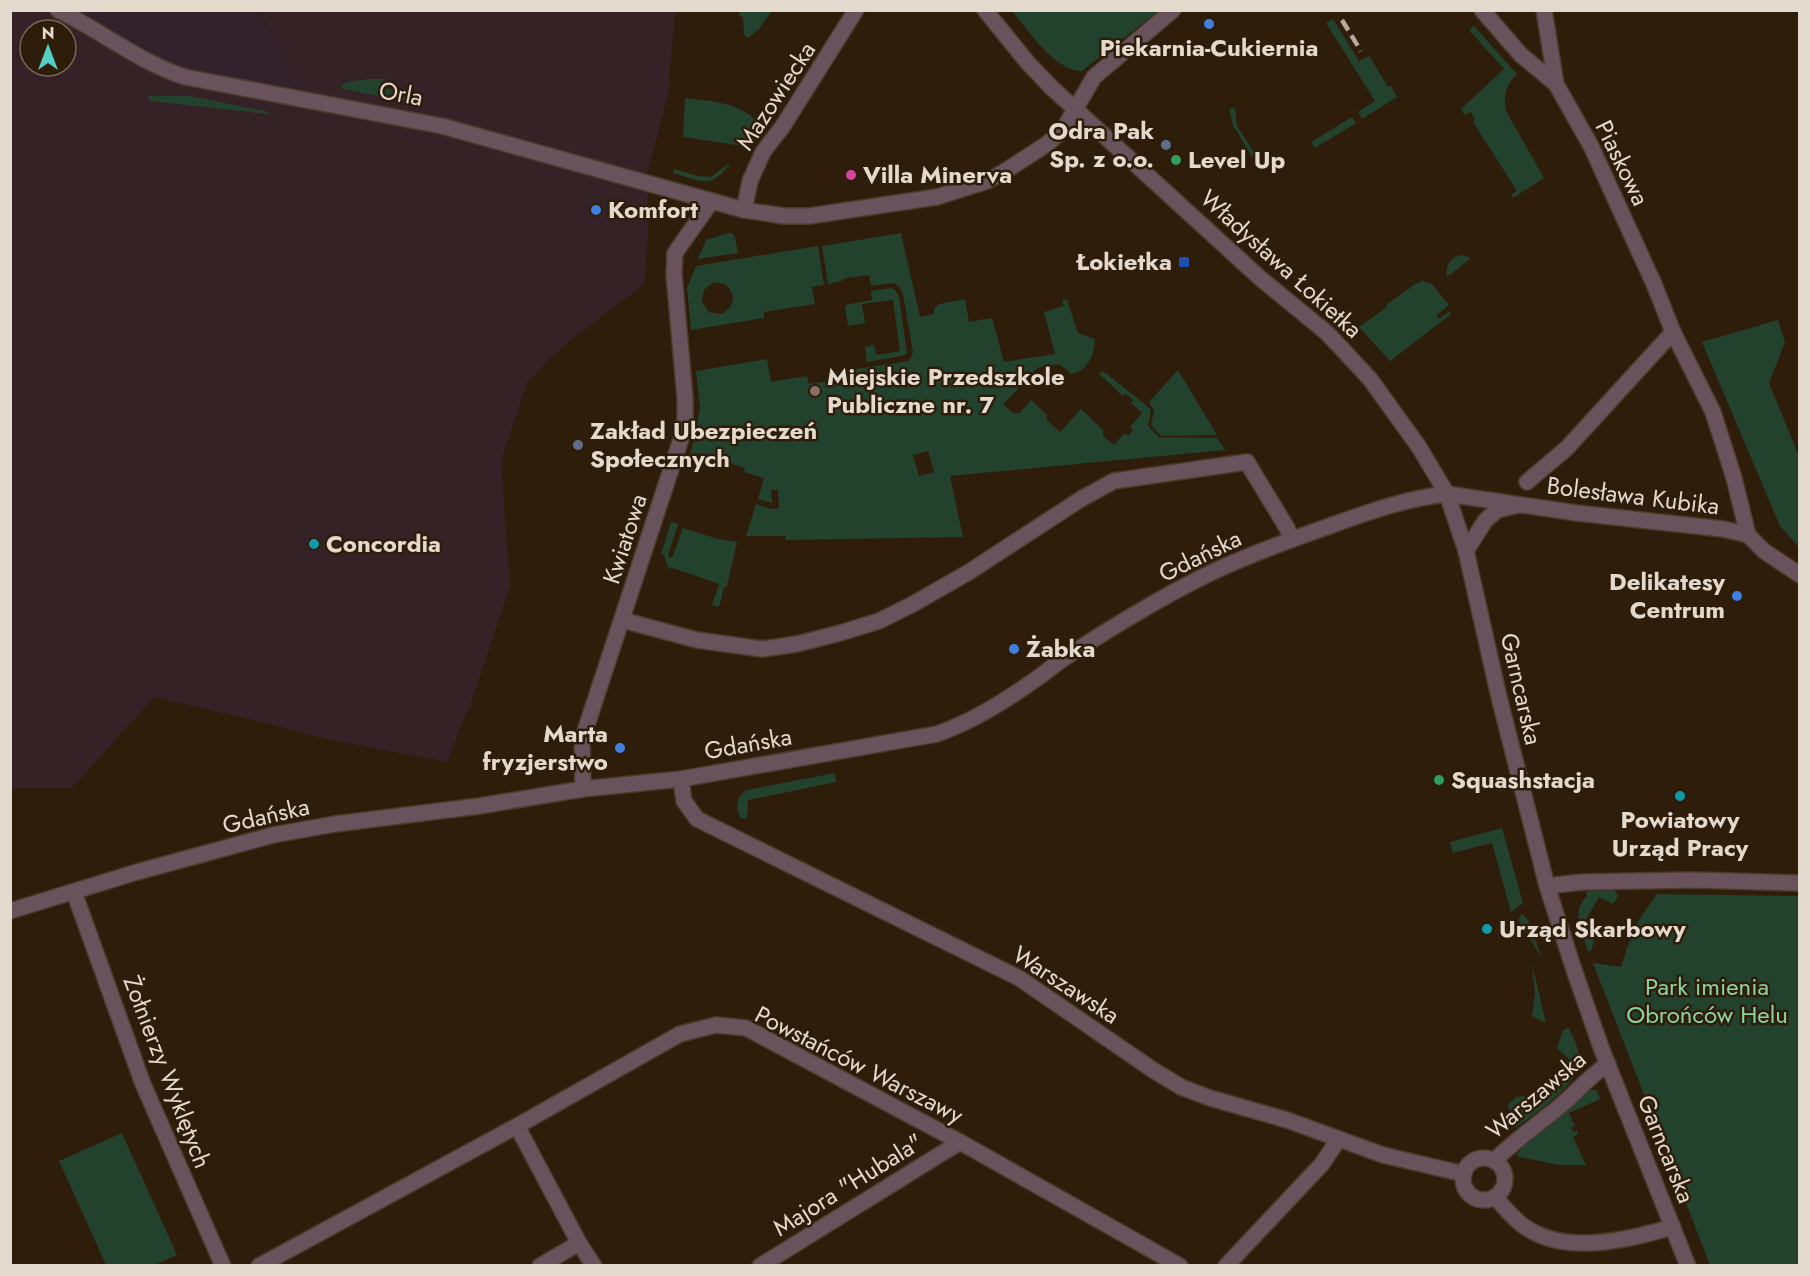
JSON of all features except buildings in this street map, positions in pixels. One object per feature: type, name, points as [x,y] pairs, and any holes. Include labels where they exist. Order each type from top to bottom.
[{"type":"street","name":"Orla","points":[[58,10],[80,21],[142,60],[185,77],[442,126],[584,164],[711,202],[784,216],[809,216],[938,197],[987,181],[1047,144],[1064,130],[1094,77],[1173,10]]},
{"type":"street","name":"Mazowiecka","points":[[744,210],[750,181],[763,152],[783,126],[856,10]]},
{"type":"street","name":"Władysława Łokietka","points":[[985,10],[1028,63],[1076,110],[1260,278],[1327,333],[1370,379],[1419,447],[1447,494]]},
{"type":"street","points":[[1482,10],[1521,55],[1556,84]]},
{"type":"street","name":"Piaskowa","points":[[1544,10],[1556,84],[1591,146],[1654,284],[1673,332],[1713,412],[1734,478],[1748,536]]},
{"type":"street","name":"Kwiatowa","points":[[584,789],[582,741],[685,421],[674,274],[675,253],[711,202]]},
{"type":"street","points":[[1527,482],[1567,448],[1673,332]]},
{"type":"street","points":[[622,620],[697,640],[762,649],[797,644],[879,621],[969,572],[1081,498],[1114,481],[1247,462],[1287,528],[1291,539]]},
{"type":"street","name":"Bolesława Kubika","points":[[1447,494],[1519,505],[1723,529],[1748,536],[1764,551],[1800,575]]},
{"type":"street","name":"Gdańska","points":[[10,911],[137,872],[273,835],[335,824],[478,806],[584,789],[681,778],[937,734],[958,726],[1035,680],[1085,645],[1174,592],[1219,569],[1291,539],[1404,500],[1447,494]]},
{"type":"street","name":"Garncarska","points":[[1447,494],[1466,551],[1499,697],[1547,886],[1608,1064],[1688,1266]]},
{"type":"street","points":[[1466,551],[1485,521],[1497,510],[1519,505]]},
{"type":"street","name":"Warszawska","points":[[681,778],[684,801],[697,819],[1018,978],[1181,1087],[1210,1098],[1287,1120],[1383,1155],[1464,1174]]},
{"type":"street","points":[[1547,886],[1593,881],[1800,883]]},
{"type":"street","name":"Żołnierzy Wyklętych","points":[[74,892],[143,1084],[223,1266]]},
{"type":"street","name":"Powstańców Warszawy","points":[[259,1266],[517,1126],[680,1034],[716,1025],[746,1028],[960,1142],[1180,1266]]},
{"type":"street","name":"Warszawska","points":[[1494,1161],[1507,1147],[1560,1106],[1593,1073],[1608,1064]]},
{"type":"street","points":[[517,1126],[579,1243],[594,1266]]},
{"type":"street","points":[[1226,1266],[1322,1164],[1338,1140]]},
{"type":"street","name":"Majora \"Hubala\"","points":[[760,1266],[960,1142]]},
{"type":"street","points":[[1483,1158],[1494,1161],[1502,1168],[1505,1178],[1502,1189],[1495,1197],[1479,1199],[1470,1194],[1464,1185],[1464,1174],[1473,1162],[1483,1158]]},
{"type":"street","points":[[1495,1197],[1520,1223],[1537,1234],[1557,1240],[1587,1243],[1641,1235],[1673,1227]]},
{"type":"street","points":[[540,1266],[579,1243]]},
{"type":"shaded area","points":[[11,11],[58,11],[70,18],[18,18],[18,78],[78,78],[78,22],[159,68],[308,100],[278,43],[257,11],[675,11],[668,95],[647,174],[649,223],[644,284],[549,359],[527,383],[501,461],[510,587],[469,709],[447,762],[322,738],[154,697],[72,788],[11,788]]},
{"type":"shaded area","points":[[58,11],[256,11],[278,43],[309,101],[185,77],[78,21],[78,18],[71,18]]},
{"type":"green space","points":[[740,10],[772,11],[759,29],[748,38],[744,35],[743,17],[739,16]]},
{"type":"green space","points":[[1012,11],[1158,11],[1082,71],[1072,69],[1052,57]]},
{"type":"green space","points":[[1333,19],[1359,61],[1369,56],[1397,97],[1362,119],[1358,112],[1375,101],[1326,23]]},
{"type":"green space","points":[[1474,26],[1517,74],[1506,91],[1506,111],[1544,178],[1513,198],[1511,195],[1517,191],[1473,122],[1475,120],[1471,112],[1465,115],[1461,109],[1504,69],[1469,30]]},
{"type":"green space","points":[[385,79],[383,87],[418,97],[416,104],[344,89],[341,86],[348,82]]},
{"type":"green space","points":[[149,96],[190,96],[269,112],[269,114],[149,101]]},
{"type":"green space","points":[[685,98],[736,107],[753,118],[760,126],[743,146],[683,137]]},
{"type":"green space","points":[[1235,108],[1237,126],[1255,154],[1252,157],[1233,125],[1229,109]]},
{"type":"green space","points":[[1352,117],[1356,123],[1315,148],[1311,142]]},
{"type":"green space","points":[[730,164],[717,178],[711,180],[698,181],[673,173],[674,169],[711,177]]},
{"type":"green space","points":[[732,233],[735,237],[738,253],[698,259],[706,240]]},
{"type":"green space","points":[[901,233],[920,317],[934,314],[934,308],[939,304],[965,299],[969,322],[992,318],[1004,362],[1055,354],[1044,312],[1064,306],[1062,300],[1067,300],[1078,333],[1095,339],[1090,361],[1083,369],[1072,374],[1059,364],[1037,368],[1025,381],[1022,379],[1016,385],[1019,388],[1003,404],[1013,413],[1020,413],[1031,400],[1048,416],[1046,419],[1060,432],[1081,409],[1103,430],[1103,436],[1114,445],[1125,433],[1128,436],[1133,430],[1130,427],[1142,413],[1131,403],[1133,400],[1126,394],[1123,396],[1099,374],[1103,371],[1151,410],[1148,426],[1159,437],[1217,438],[1225,450],[950,476],[963,537],[786,540],[785,536],[746,536],[756,504],[771,509],[779,508],[778,490],[771,490],[772,503],[758,499],[764,478],[744,472],[745,468],[698,453],[696,456],[690,455],[695,435],[699,436],[700,430],[696,429],[700,408],[696,371],[767,359],[771,382],[807,376],[809,384],[831,381],[830,373],[909,361],[913,352],[903,294],[899,286],[893,283],[871,286],[869,275],[842,279],[842,281],[828,284],[822,246]],"holes":[[[928,451],[934,472],[919,476],[913,455]]]},
{"type":"green space","points":[[818,246],[824,285],[812,287],[815,304],[764,312],[764,318],[691,330],[687,288],[696,266]],"holes":[[[714,282],[724,284],[733,296],[730,308],[721,314],[709,312],[702,302],[704,290]]]},
{"type":"green space","points":[[1462,255],[1471,258],[1447,277],[1449,262]]},
{"type":"green space","points":[[1423,281],[1432,284],[1449,305],[1437,315],[1439,319],[1450,311],[1451,314],[1390,361],[1359,327],[1415,284]]},
{"type":"green space","points":[[891,288],[899,297],[907,353],[902,356],[867,362],[865,347],[874,345],[876,355],[900,351],[893,300],[862,304],[865,323],[848,326],[845,305],[872,300],[871,291]]},
{"type":"green space","points":[[1778,320],[1785,342],[1769,383],[1799,456],[1799,547],[1780,526],[1702,342]]},
{"type":"green space","points":[[1178,370],[1217,435],[1161,436],[1151,425],[1154,411],[1149,402]]},
{"type":"green space","points":[[671,522],[678,524],[668,556],[672,558],[683,528],[718,539],[737,542],[727,586],[724,587],[719,607],[712,605],[719,584],[670,567],[669,570],[664,555],[661,554]]},
{"type":"green space","points":[[835,773],[836,782],[748,800],[747,817],[741,818],[739,814],[738,802],[747,790]]},
{"type":"green space","points":[[1502,828],[1523,903],[1511,912],[1492,843],[1453,853],[1450,842]]},
{"type":"green space","points":[[1614,890],[1618,896],[1613,904],[1599,897],[1586,919],[1598,928],[1591,951],[1588,951],[1579,922],[1579,908],[1587,896],[1586,892]]},
{"type":"green space","name":"Park imienia Obrońców Helu","points":[[1657,894],[1799,896],[1799,1265],[1710,1265],[1593,963],[1621,967],[1634,927]]},
{"type":"green space","points":[[1522,914],[1529,921],[1541,957],[1518,920]]},
{"type":"green space","points":[[1532,964],[1546,1023],[1532,1016],[1535,994]]},
{"type":"green space","points":[[1569,1028],[1579,1055],[1576,1074],[1552,1100],[1515,1128],[1512,1126],[1508,1104],[1517,1097],[1524,1096],[1531,1104],[1557,1077],[1569,1059],[1557,1048],[1563,1030]]},
{"type":"green space","points":[[1597,1090],[1600,1099],[1569,1113],[1575,1126],[1571,1128],[1578,1134],[1573,1137],[1586,1165],[1558,1165],[1516,1156],[1527,1141],[1583,1093]]},
{"type":"green space","points":[[122,1133],[177,1255],[154,1265],[106,1265],[59,1161]]},
{"type":"railway","points":[[1342,20],[1361,51]]},
{"type":"place","name":"Piekarnia-Cukiernia","points":[[1209,24]]},
{"type":"place","name":"Odra Pak Sp. z o.o.","points":[[1166,145]]},
{"type":"place","name":"Level Up","points":[[1176,160]]},
{"type":"place","name":"Villa Minerva","points":[[851,175]]},
{"type":"place","name":"Komfort","points":[[596,210]]},
{"type":"place","name":"Łokietka","points":[[1184,262]]},
{"type":"place","name":"Miejskie Przedszkole Publiczne nr. 7","points":[[815,391]]},
{"type":"place","name":"Zakład Ubezpieczeń Społecznych","points":[[578,445]]},
{"type":"place","name":"Concordia","points":[[314,544]]},
{"type":"place","name":"Delikatesy Centrum","points":[[1737,596]]},
{"type":"place","name":"Żabka","points":[[1014,649]]},
{"type":"place","name":"Marta fryzjerstwo","points":[[620,748]]},
{"type":"place","name":"Squashstacja","points":[[1439,780]]},
{"type":"place","name":"Powiatowy Urząd Pracy","points":[[1680,796]]},
{"type":"place","name":"Urząd Skarbowy","points":[[1487,929]]}]
